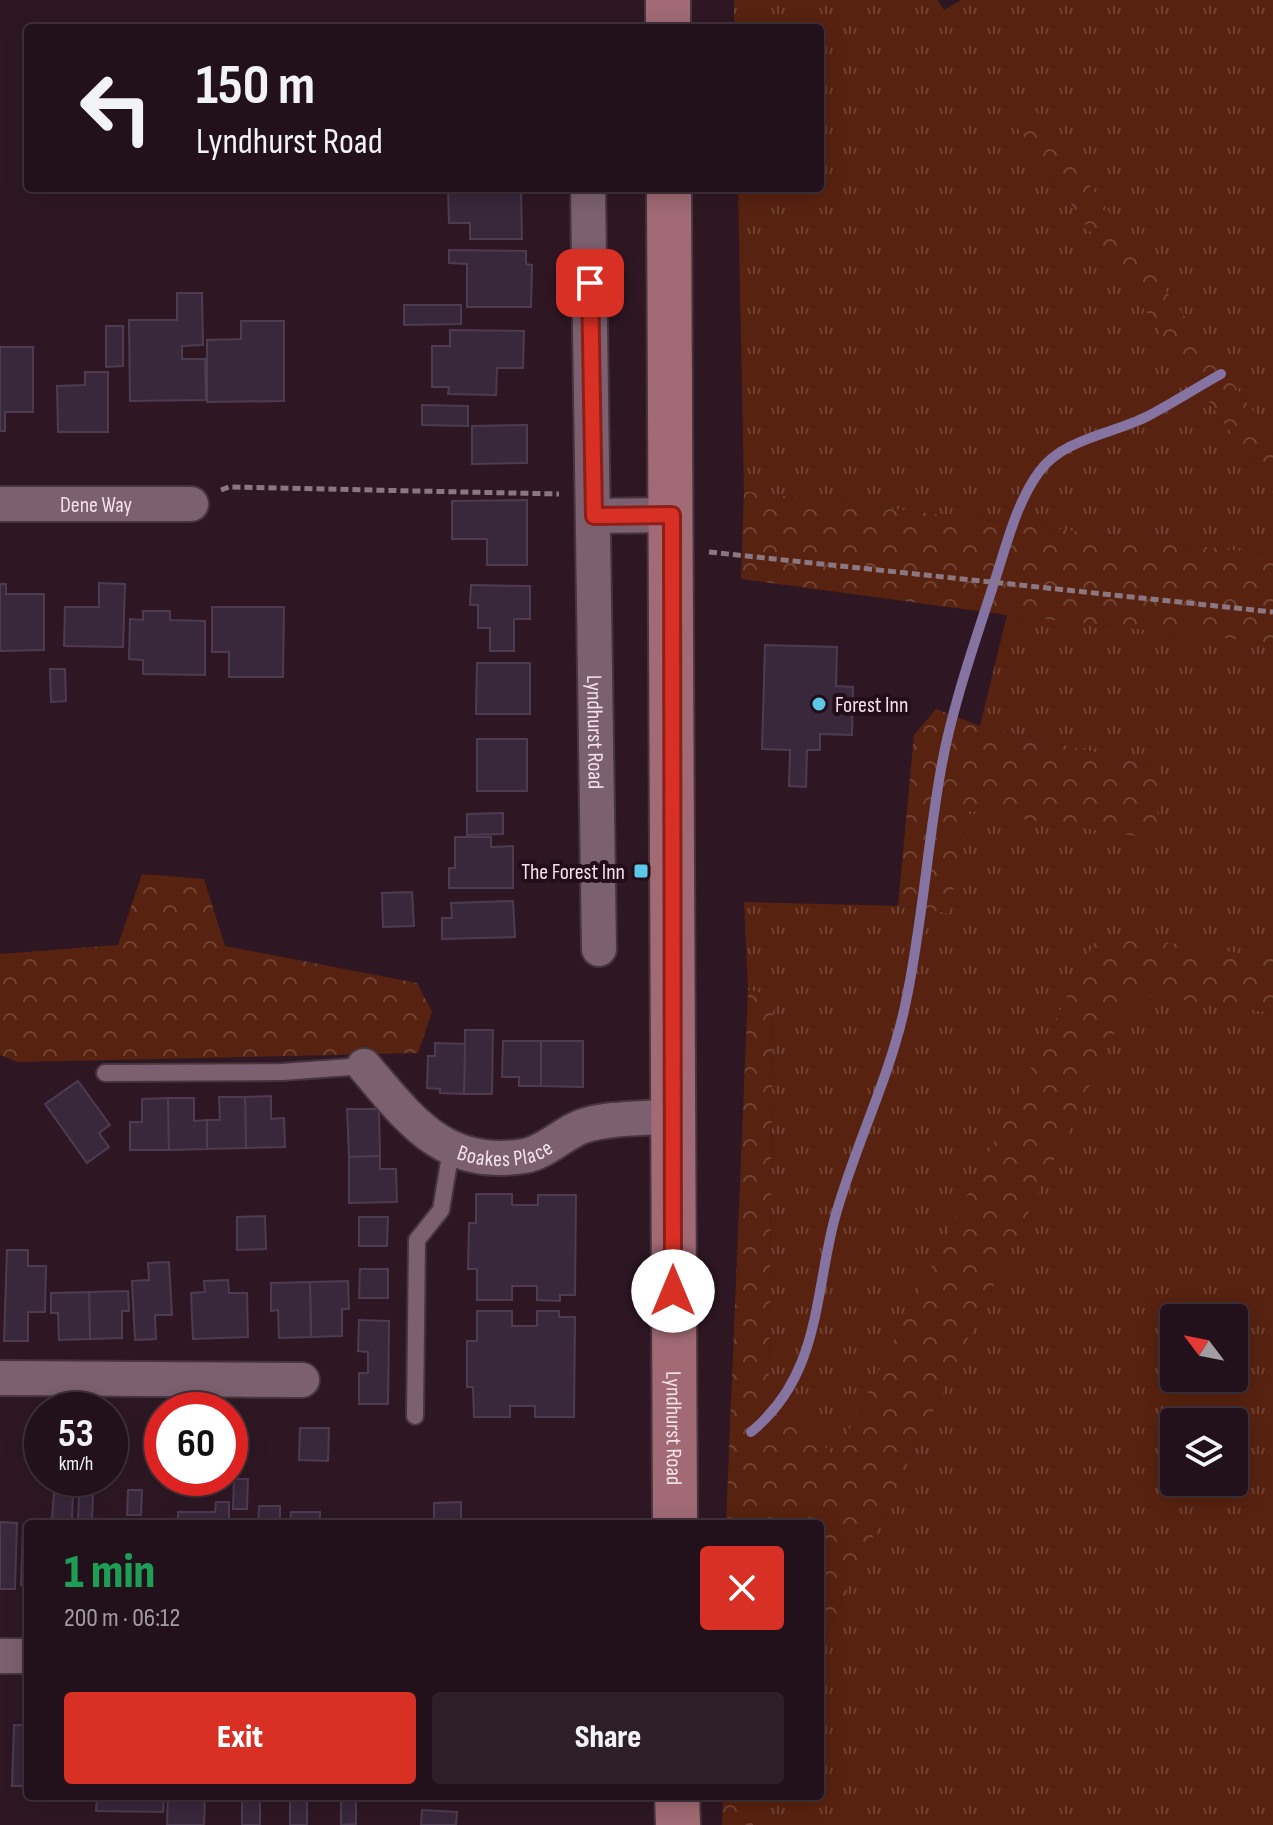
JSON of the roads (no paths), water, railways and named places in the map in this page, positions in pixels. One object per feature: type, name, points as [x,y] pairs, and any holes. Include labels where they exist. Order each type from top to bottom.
[{"type":"main road","points":[[668,0],[668,24]]},
{"type":"main road","name":"Lyndhurst Road","points":[[669,192],[675,1520]]},
{"type":"main road","points":[[677,1800],[678,1825]]},
{"type":"street","name":"Lyndhurst Road","points":[[588,192],[599,949]]},
{"type":"street","name":"Dene Way","points":[[0,504],[191,504]]},
{"type":"street","points":[[593,506],[672,532]]},
{"type":"street","name":"Boakes Place","points":[[364,1066],[408,1118],[451,1150],[475,1157],[526,1156],[584,1126],[674,1116]]},
{"type":"street","points":[[0,1378],[302,1380]]},
{"type":"street","points":[[0,1656],[24,1656]]},
{"type":"lane","points":[[105,1073],[269,1072],[364,1066]]},
{"type":"lane","points":[[415,1416],[417,1240],[441,1210],[451,1150]]},
{"type":"waterway","points":[[751,1432],[790,1387],[802,1361],[817,1308],[834,1221],[898,1033],[916,947],[936,798],[951,723],[1017,513],[1039,472],[1061,452],[1088,438],[1146,417],[1221,374]]},
{"type":"place","name":"Forest Inn","points":[[819,704]]},
{"type":"place","name":"The Forest Inn","points":[[641,871]]}]
